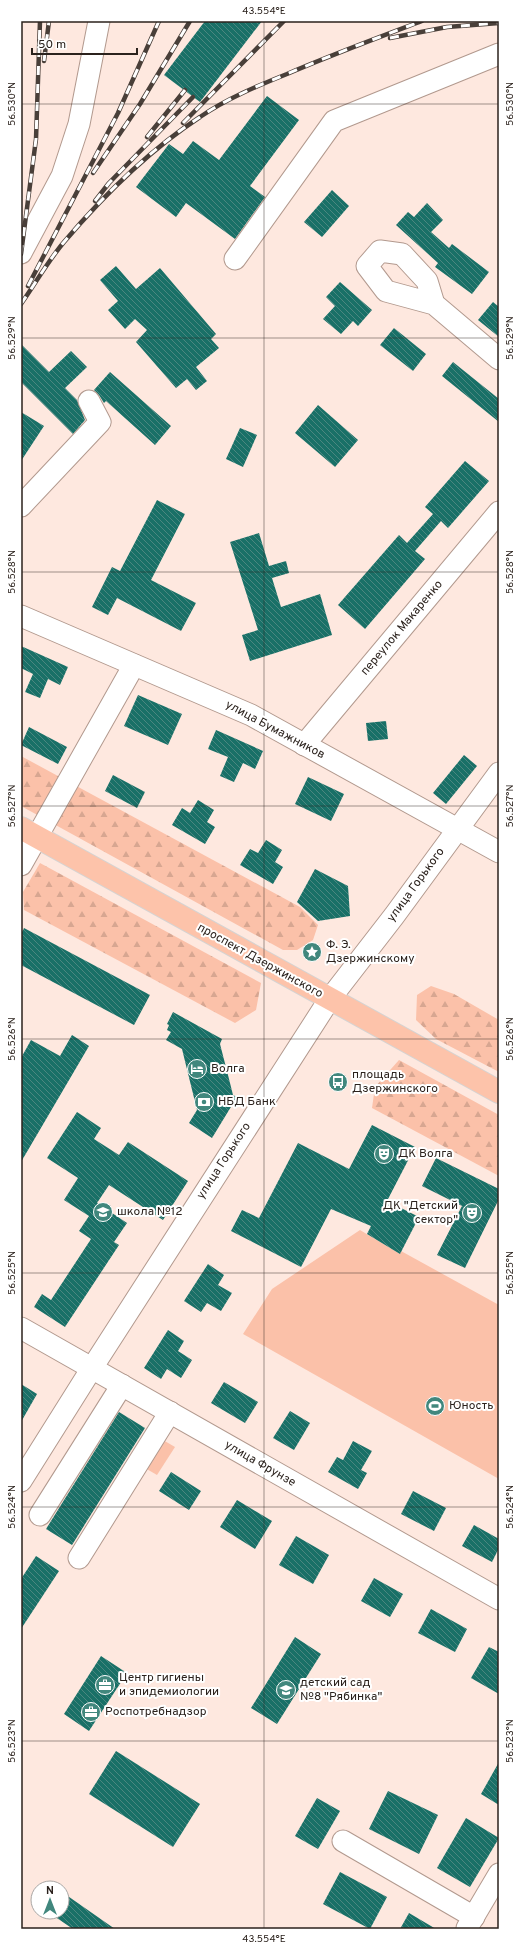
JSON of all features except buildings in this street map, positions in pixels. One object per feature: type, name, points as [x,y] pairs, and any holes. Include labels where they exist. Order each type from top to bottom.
[{"type":"main road","name":"проспект Дзержинского","points":[[29,832],[329,1000],[499,1092]]},
{"type":"street","points":[[21,253],[62,176],[79,124],[99,21]]},
{"type":"street","points":[[235,259],[334,121],[499,54]]},
{"type":"street","points":[[434,304],[499,359]]},
{"type":"street","points":[[21,506],[100,422],[89,401]]},
{"type":"street","name":"переулок Макаренко","points":[[304,745],[499,512]]},
{"type":"street","name":"улица Бумажников","points":[[21,616],[251,715],[499,852]]},
{"type":"street","points":[[21,865],[29,832],[134,665]]},
{"type":"street","name":"улица Горького","points":[[21,1482],[92,1368],[329,1000],[394,916],[499,773]]},
{"type":"street","name":"улица Фрунзе","points":[[21,1328],[499,1599]]},
{"type":"street","points":[[40,1515],[122,1385]]},
{"type":"street","points":[[79,1558],[170,1412]]},
{"type":"street","points":[[344,1841],[471,1923],[499,1874]]},
{"type":"green space","points":[[21,756],[300,907],[318,925],[313,940],[297,950],[283,950],[21,806]]},
{"type":"green space","points":[[40,863],[261,983],[256,1010],[235,1023],[24,910],[23,892]]},
{"type":"green space","points":[[431,986],[454,994],[499,1020],[499,1072],[436,1039],[416,1020],[417,995]]},
{"type":"green space","points":[[399,1060],[499,1115],[499,1176],[372,1108],[375,1087]]},
{"type":"green space","name":"Юность","points":[[360,1230],[400,1254],[401,1251],[499,1305],[499,1479],[243,1334],[272,1289]]},
{"type":"green space","points":[[163,1440],[175,1447],[157,1475],[145,1468]]},
{"type":"railway","points":[[21,254],[36,139],[40,21]]},
{"type":"railway","points":[[44,61],[49,21]]},
{"type":"railway","points":[[28,286],[118,113],[159,21]]},
{"type":"railway","points":[[93,173],[140,104],[190,21]]},
{"type":"railway","points":[[183,123],[284,21]]},
{"type":"railway","points":[[21,304],[58,249],[95,207],[145,159],[181,130],[220,104],[253,88],[337,53],[422,21]]},
{"type":"railway","points":[[390,38],[447,27],[499,23]]},
{"type":"railway","points":[[147,137],[185,90]]},
{"type":"railway","points":[[95,201],[109,183],[193,97]]},
{"type":"place","name":"Ф. Э. Дзержинскому","points":[[312,952]]},
{"type":"place","name":"Волга","points":[[197,1069]]},
{"type":"place","name":"площадь Дзержинского","points":[[338,1082]]},
{"type":"place","name":"НБД Банк","points":[[204,1102]]},
{"type":"place","name":"ДК Волга","points":[[384,1154]]},
{"type":"place","name":"школа №12","points":[[103,1212]]},
{"type":"place","name":"ДК \"Детский сектор\"","points":[[472,1213]]},
{"type":"place","name":"Юность","points":[[435,1406]]},
{"type":"place","name":"Центр гигиены и эпидемиологии","points":[[105,1685]]},
{"type":"place","name":"детский сад №8 \"Рябинка\"","points":[[286,1690]]},
{"type":"place","name":"Роспотребнадзор","points":[[91,1712]]}]
